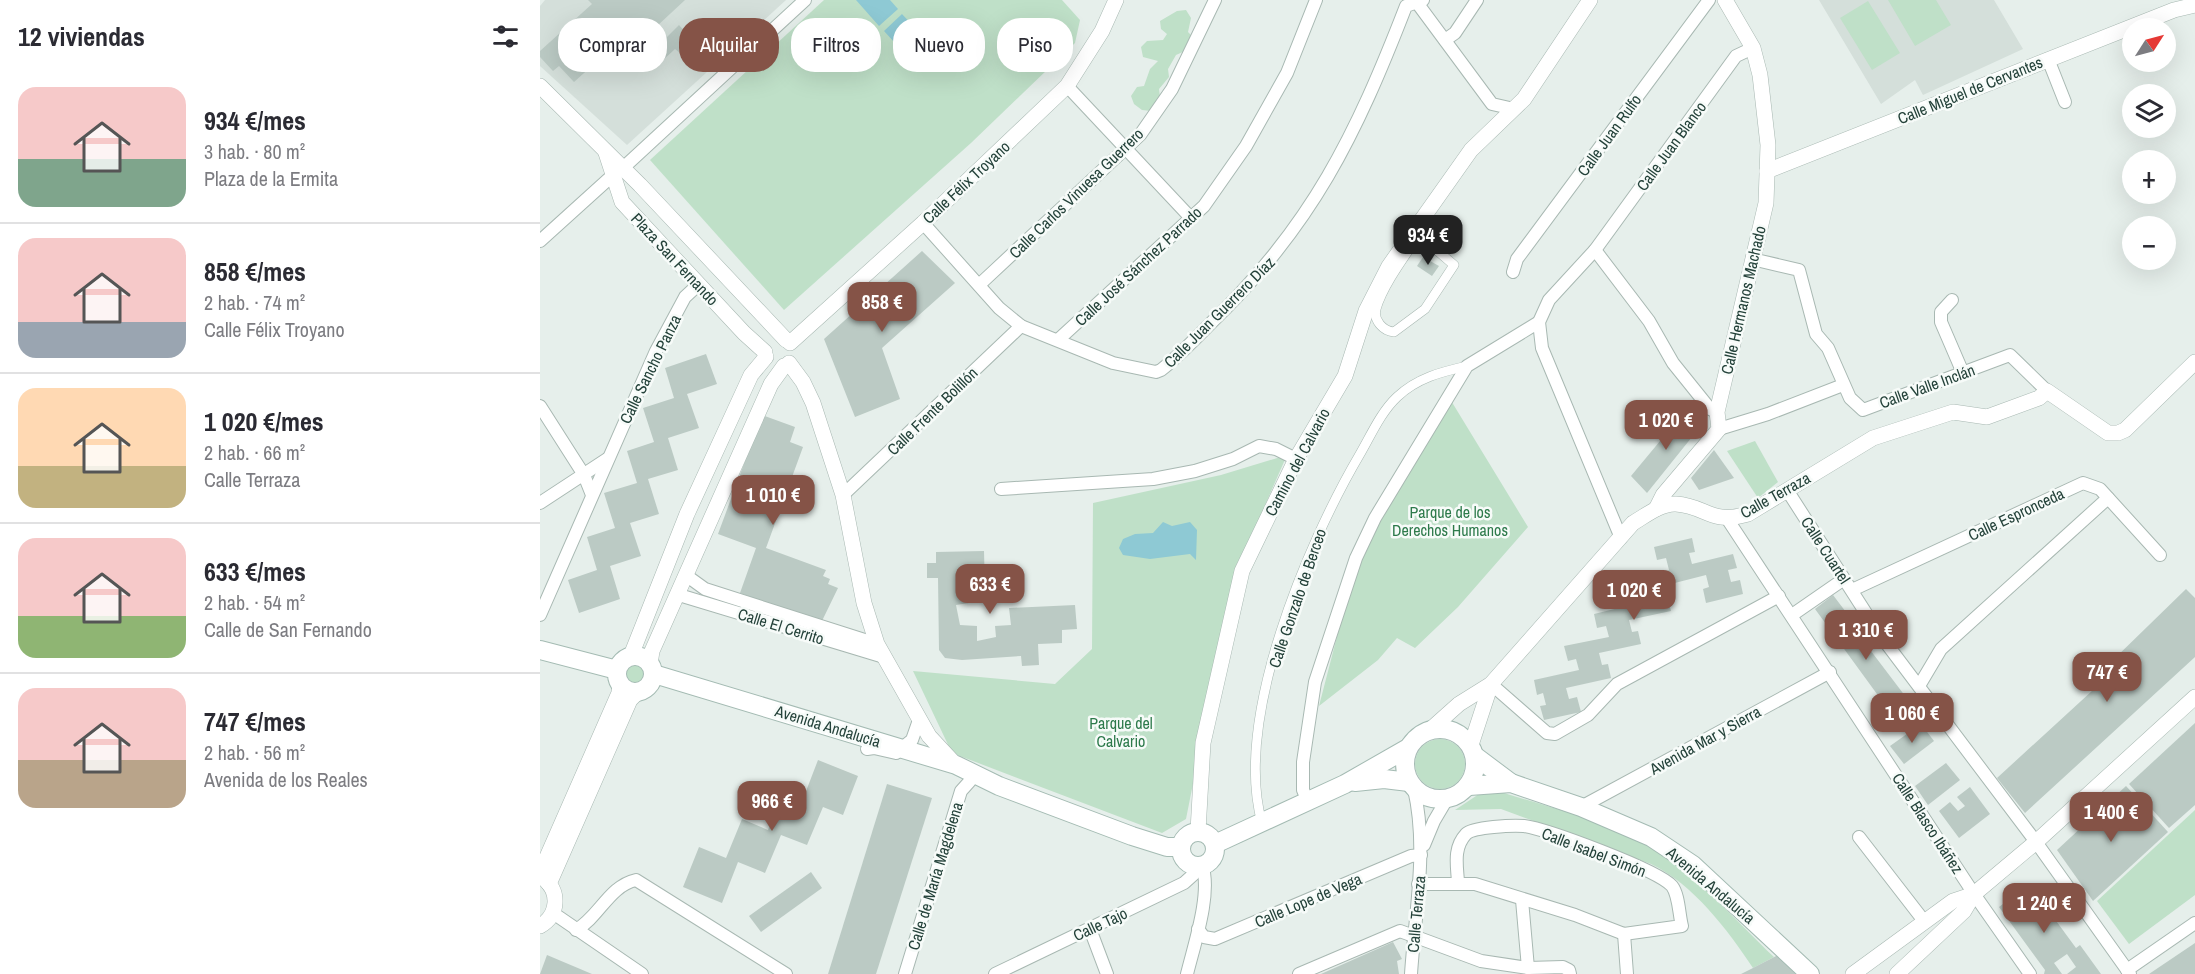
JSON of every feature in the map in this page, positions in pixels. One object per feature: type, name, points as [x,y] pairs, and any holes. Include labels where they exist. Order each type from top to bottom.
[{"type":"main road","points":[[540,650],[621,671]]},
{"type":"main road","points":[[636,656],[648,678],[628,691],[621,671],[636,656]]},
{"type":"main road","name":"Avenida Andalucía","points":[[648,678],[956,765],[999,786],[1132,836],[1167,847],[1181,847]]},
{"type":"main road","name":"Avenida Andalucía","points":[[648,678],[970,781],[999,786]]},
{"type":"main road","points":[[1215,844],[1345,784],[1408,748],[1414,740],[1431,729],[1453,730],[1473,750],[1476,766],[1469,786],[1463,792],[1447,799],[1430,798],[1412,785],[1383,778],[1345,784]]},
{"type":"main road","points":[[1408,748],[1405,761],[1412,785]]},
{"type":"main road","name":"Avenida Andalucía","points":[[1473,750],[1511,783],[1581,807],[1636,830],[1671,849],[1693,865],[1809,971]]},
{"type":"main road","name":"Avenida Andalucía","points":[[1469,786],[1511,783]]},
{"type":"main road","points":[[1198,831],[1209,835],[1215,844],[1214,855],[1199,865],[1185,859],[1181,847],[1188,834],[1198,831]]},
{"type":"street","points":[[540,241],[805,0]]},
{"type":"street","name":"Calle Félix Troyano","points":[[788,342],[923,223],[1067,86],[1102,31],[1116,0]]},
{"type":"street","name":"Calle Carlos Vinuesa Guerrero","points":[[979,285],[1140,135],[1172,89],[1215,0]]},
{"type":"street","name":"Calle José Sánchez Parrado","points":[[1058,340],[1204,206],[1246,146],[1287,73],[1316,0]]},
{"type":"street","points":[[1445,40],[1455,33],[1477,0]]},
{"type":"street","name":"Camino del Calvario","points":[[1198,831],[1203,743],[1242,572],[1296,459],[1345,376],[1366,311],[1389,266],[1471,150],[1514,109],[1590,0]]},
{"type":"street","name":"Calle Juan Rulfo","points":[[1514,272],[1517,259],[1709,0]]},
{"type":"street","name":"Calle Hermanos Machado","points":[[1719,429],[1717,412],[1766,203],[1768,145],[1760,75],[1753,48],[1725,0]]},
{"type":"street","points":[[1418,1],[1492,104],[1491,130]]},
{"type":"street","name":"Calle Juan Guerrero Díaz","points":[[923,223],[999,308],[1021,326],[1113,363],[1156,372],[1168,365],[1256,277],[1307,211],[1338,163],[1376,83],[1406,6],[1418,1]]},
{"type":"street","name":"Calle Miguel de Cervantes","points":[[1767,171],[2177,5],[2195,5]]},
{"type":"street","name":"Calle Juan Blanco","points":[[1539,322],[1550,300],[1595,250],[1736,56],[1753,48]]},
{"type":"street","points":[[2048,59],[2065,102]]},
{"type":"street","points":[[540,86],[606,153],[618,171]]},
{"type":"street","points":[[1067,86],[1190,217]]},
{"type":"street","points":[[1492,104],[1514,109]]},
{"type":"street","name":"Plaza San Fernando","points":[[618,171],[622,202],[766,354]]},
{"type":"street","name":"Plaza San Fernando","points":[[618,171],[788,342]]},
{"type":"street","points":[[1419,235],[1454,265],[1425,309],[1394,332],[1387,331],[1376,320],[1375,310],[1398,267],[1419,235]]},
{"type":"street","points":[[1595,250],[1649,321],[1673,363],[1710,409],[1717,412]]},
{"type":"street","points":[[1656,509],[1663,495],[1719,429],[1768,414],[1842,385],[1828,348],[1816,334],[1799,270],[1752,259]]},
{"type":"street","name":"Calle Sancho Panza","points":[[540,615],[656,351],[685,297],[699,284]]},
{"type":"street","points":[[1952,300],[1941,312],[1941,322],[1963,373]]},
{"type":"street","points":[[1308,802],[1303,790],[1303,762],[1315,682],[1356,558],[1399,477],[1467,366],[1539,322],[1542,348],[1621,538]]},
{"type":"street","name":"Calle Frente Bolillón","points":[[843,495],[1021,326]]},
{"type":"street","points":[[780,338],[788,342],[794,353],[771,384],[679,595],[652,651],[648,678],[630,700],[543,878],[619,693],[621,671],[632,653],[687,514],[751,375],[766,354],[770,342],[780,338]]},
{"type":"street","points":[[766,354],[773,365],[786,365],[803,382],[813,403],[843,495],[864,603],[880,650],[919,720],[938,748],[956,765]]},
{"type":"street","name":"Calle Valle Inclán","points":[[1842,385],[1856,406],[1863,410],[2010,355],[2047,391]]},
{"type":"street","points":[[2047,391],[2108,433],[2118,433],[2125,430],[2195,362]]},
{"type":"street","name":"Calle Gonzalo de Berceo","points":[[1262,823],[1255,798],[1257,728],[1279,640],[1314,540],[1340,487],[1395,399],[1421,380],[1440,372],[1467,366]]},
{"type":"street","name":"Calle Terraza","points":[[1431,729],[1459,704],[1491,684],[1633,523],[1656,509],[1676,504],[1728,520],[1748,514],[1873,438],[1953,412],[1987,417],[2039,398],[2047,391]]},
{"type":"street","points":[[540,406],[584,475],[592,495]]},
{"type":"street","points":[[1001,489],[1153,479],[1194,471],[1233,459],[1259,446],[1276,449],[1296,459]]},
{"type":"street","points":[[540,503],[608,459]]},
{"type":"street","name":"Calle Espronceda","points":[[1852,590],[2083,483],[2094,485],[2108,498],[2160,555]]},
{"type":"street","name":"Calle Cuartel","points":[[1787,490],[1880,635],[2036,842],[2128,972]]},
{"type":"street","points":[[1919,686],[1941,649],[2108,498]]},
{"type":"street","name":"Calle Blasco Ibáñez","points":[[1728,520],[1974,894],[2030,974]]},
{"type":"street","name":"Calle El Cerrito","points":[[687,576],[705,589],[880,650]]},
{"type":"street","points":[[1792,615],[1844,579]]},
{"type":"street","name":"Calle El Cerrito","points":[[679,595],[880,650]]},
{"type":"street","points":[[1491,684],[1547,733],[1555,734],[1588,715],[1617,684],[1779,596]]},
{"type":"street","name":"Avenida Mar y Sierra","points":[[1581,807],[1830,672]]},
{"type":"street","name":"Calle Terraza","points":[[1473,750],[1491,684]]},
{"type":"street","points":[[1898,974],[1964,911],[1974,894],[2036,842],[2195,697]]},
{"type":"street","points":[[867,749],[874,748],[896,753],[915,734],[919,720]]},
{"type":"street","name":"Calle de María Magdelena","points":[[905,974],[962,791],[970,781]]},
{"type":"street","name":"Calle Terraza","points":[[1411,974],[1421,855],[1420,817],[1412,785]]},
{"type":"street","name":"Calle Terraza","points":[[1421,855],[1434,821],[1447,799]]},
{"type":"street","name":"Calle Isabel Simón","points":[[1418,884],[1458,882],[1475,884],[1575,915],[1624,934],[1682,926],[1672,886],[1619,859],[1524,826],[1479,828],[1467,833],[1456,853],[1458,882]]},
{"type":"street","points":[[1859,837],[1924,921]]},
{"type":"street","name":"Calle Lope de Vega","points":[[1198,929],[1204,937],[1215,939],[1410,856],[1421,855]]},
{"type":"street","points":[[1188,974],[1205,882],[1199,865]]},
{"type":"street","name":"Calle Tajo","points":[[995,974],[1190,880],[1199,865]]},
{"type":"street","points":[[540,926],[553,913],[555,898],[543,878]]},
{"type":"street","points":[[576,930],[628,881],[636,880],[786,974]]},
{"type":"street","points":[[1853,974],[1953,901],[1974,894]]},
{"type":"street","points":[[1522,900],[1528,968]]},
{"type":"street","points":[[553,913],[642,974]]},
{"type":"street","points":[[2128,972],[2195,923]]},
{"type":"street","points":[[1090,929],[1107,974]]},
{"type":"street","points":[[1299,974],[1400,931],[1414,934],[1481,961],[1528,968],[1563,968],[1569,970],[1570,974]]},
{"type":"street","points":[[1624,934],[1628,974]]},
{"type":"shaded area","points":[[545,0],[786,0],[766,18],[679,18],[679,72],[707,72],[627,145],[540,66],[540,6]]},
{"type":"shaded area","points":[[1819,0],[1994,0],[2023,49],[1923,95],[1915,80],[1881,104]]},
{"type":"green space","points":[[824,0],[1062,0],[1080,20],[1073,45],[1073,18],[997,18],[997,72],[1045,72],[971,143],[784,310],[650,160],[746,72],[779,72],[779,41],[791,30],[791,72],[881,72],[881,18],[804,18]]},
{"type":"green space","points":[[1888,0],[1936,0],[1951,25],[1915,46]]},
{"type":"green space","points":[[1868,1],[1900,53],[1872,70],[1840,18]]},
{"type":"green space","points":[[1186,10],[1191,18],[1188,32],[1193,37],[1185,51],[1176,55],[1168,69],[1169,77],[1159,89],[1160,97],[1151,111],[1142,110],[1134,104],[1131,96],[1137,87],[1144,86],[1150,69],[1158,61],[1143,57],[1141,47],[1147,41],[1163,40],[1167,34],[1161,29],[1160,21],[1177,11]]},
{"type":"green space","name":"Parque de los Derechos Humanos","points":[[1450,399],[1528,527],[1458,607],[1415,648],[1397,638],[1378,660],[1319,706],[1348,594],[1383,509]]},
{"type":"green space","points":[[1755,441],[1778,482],[1758,498],[1727,451]]},
{"type":"green space","name":"Parque del Calvario","points":[[1287,455],[1234,576],[1186,819],[1162,833],[952,753],[913,671],[1055,684],[1092,649],[1093,503],[1221,475]]},
{"type":"green space","points":[[635,664],[642,667],[645,674],[642,681],[635,684],[628,681],[625,674],[628,667]]},
{"type":"green space","points":[[1440,739],[1449,741],[1460,750],[1465,764],[1463,773],[1454,784],[1440,789],[1431,787],[1420,778],[1415,764],[1417,755],[1426,744]]},
{"type":"green space","points":[[1495,790],[1579,816],[1621,832],[1659,852],[1704,888],[1774,957],[1753,968],[1708,909],[1681,883],[1651,864],[1501,809],[1455,810],[1482,792]]},
{"type":"green space","points":[[2195,810],[2195,895],[2129,944],[2097,901]]},
{"type":"water","points":[[856,0],[890,0],[898,9],[881,24],[881,18],[872,18]]},
{"type":"water","points":[[893,22],[893,41],[884,31]]},
{"type":"water","points":[[1163,522],[1172,526],[1190,522],[1197,530],[1196,560],[1190,554],[1150,559],[1123,555],[1119,548],[1123,539],[1135,534],[1153,533]]},
{"type":"building","points":[[588,0],[685,0],[666,18],[577,18],[592,4]]},
{"type":"building","points":[[679,25],[679,52],[675,49],[667,56],[667,37]]},
{"type":"building","points":[[558,35],[558,67],[553,71],[540,57],[540,51]]},
{"type":"building","points":[[565,72],[585,72],[574,82]]},
{"type":"building","points":[[922,251],[955,283],[882,348],[900,399],[855,417],[824,339]]},
{"type":"building","points":[[1423,257],[1439,266],[1432,276],[1417,266]]},
{"type":"building","points":[[706,354],[717,384],[687,394],[699,428],[668,438],[678,470],[648,479],[659,514],[630,523],[641,556],[610,566],[620,599],[579,613],[568,580],[597,570],[587,537],[615,528],[604,493],[637,483],[627,451],[654,442],[643,408],[674,398],[665,368]]},
{"type":"building","points":[[1676,408],[1700,427],[1647,493],[1631,476],[1665,435]]},
{"type":"building","points":[[762,415],[795,427],[790,442],[803,447],[766,548],[826,570],[823,576],[830,579],[828,584],[838,588],[821,623],[740,593],[756,548],[718,534]]},
{"type":"building","points":[[1714,450],[1734,478],[1699,490],[1691,478]]},
{"type":"building","points":[[1692,538],[1695,552],[1689,553],[1692,564],[1733,554],[1737,568],[1728,570],[1731,582],[1740,580],[1743,594],[1706,603],[1703,589],[1709,587],[1706,575],[1659,587],[1662,598],[1667,597],[1671,611],[1629,620],[1632,632],[1638,631],[1641,644],[1599,653],[1602,665],[1608,664],[1611,678],[1566,688],[1569,699],[1577,697],[1581,712],[1544,720],[1540,706],[1546,705],[1543,693],[1537,695],[1534,680],[1579,670],[1576,659],[1568,661],[1564,646],[1609,637],[1606,626],[1597,628],[1594,614],[1639,603],[1636,592],[1628,594],[1624,580],[1669,570],[1666,558],[1657,560],[1654,547]]},
{"type":"building","points":[[984,551],[985,590],[968,592],[969,603],[956,605],[960,625],[977,626],[977,641],[996,637],[995,626],[1011,625],[1009,608],[1075,605],[1077,629],[1062,630],[1062,643],[1038,644],[1039,665],[1022,666],[1021,656],[962,660],[945,658],[939,650],[938,578],[927,578],[927,563],[936,563],[936,552]]},
{"type":"building","points":[[2186,589],[2195,598],[2195,657],[2025,813],[1997,778],[2117,668],[2111,662]]},
{"type":"building","points":[[1833,595],[1855,624],[1852,626],[1918,713],[1901,727],[1815,609]]},
{"type":"building","points":[[2195,723],[2195,805],[2169,828],[2129,784]]},
{"type":"building","points":[[1921,724],[1934,741],[1904,764],[1890,746]]},
{"type":"building","points":[[818,760],[858,776],[843,815],[823,807],[807,845],[781,835],[765,873],[738,862],[722,903],[683,887],[699,847],[726,858],[742,819],[768,830],[784,791],[803,799]]},
{"type":"building","points":[[1946,763],[1960,780],[1928,805],[1915,786]]},
{"type":"building","points":[[887,784],[932,798],[876,974],[828,974]]},
{"type":"building","points":[[2126,786],[2168,832],[2093,901],[2057,850]]},
{"type":"building","points":[[1970,787],[1990,814],[1959,838],[1939,811],[1950,802],[1958,811],[1965,806],[1957,797]]},
{"type":"building","points":[[811,872],[822,888],[761,932],[749,916]]},
{"type":"building","points":[[2029,884],[2076,948],[2080,945],[2101,974],[2067,974],[2076,967],[2067,954],[2054,963],[2062,974],[2044,974],[2045,970],[1999,907]]},
{"type":"building","points":[[1393,942],[1402,959],[1397,961],[1399,974],[1321,974]]},
{"type":"building","points":[[2195,943],[2195,974],[2149,974]]},
{"type":"building","points":[[1782,953],[1805,974],[1741,974],[1753,968]]},
{"type":"building","points":[[547,955],[592,974],[540,974]]}]
